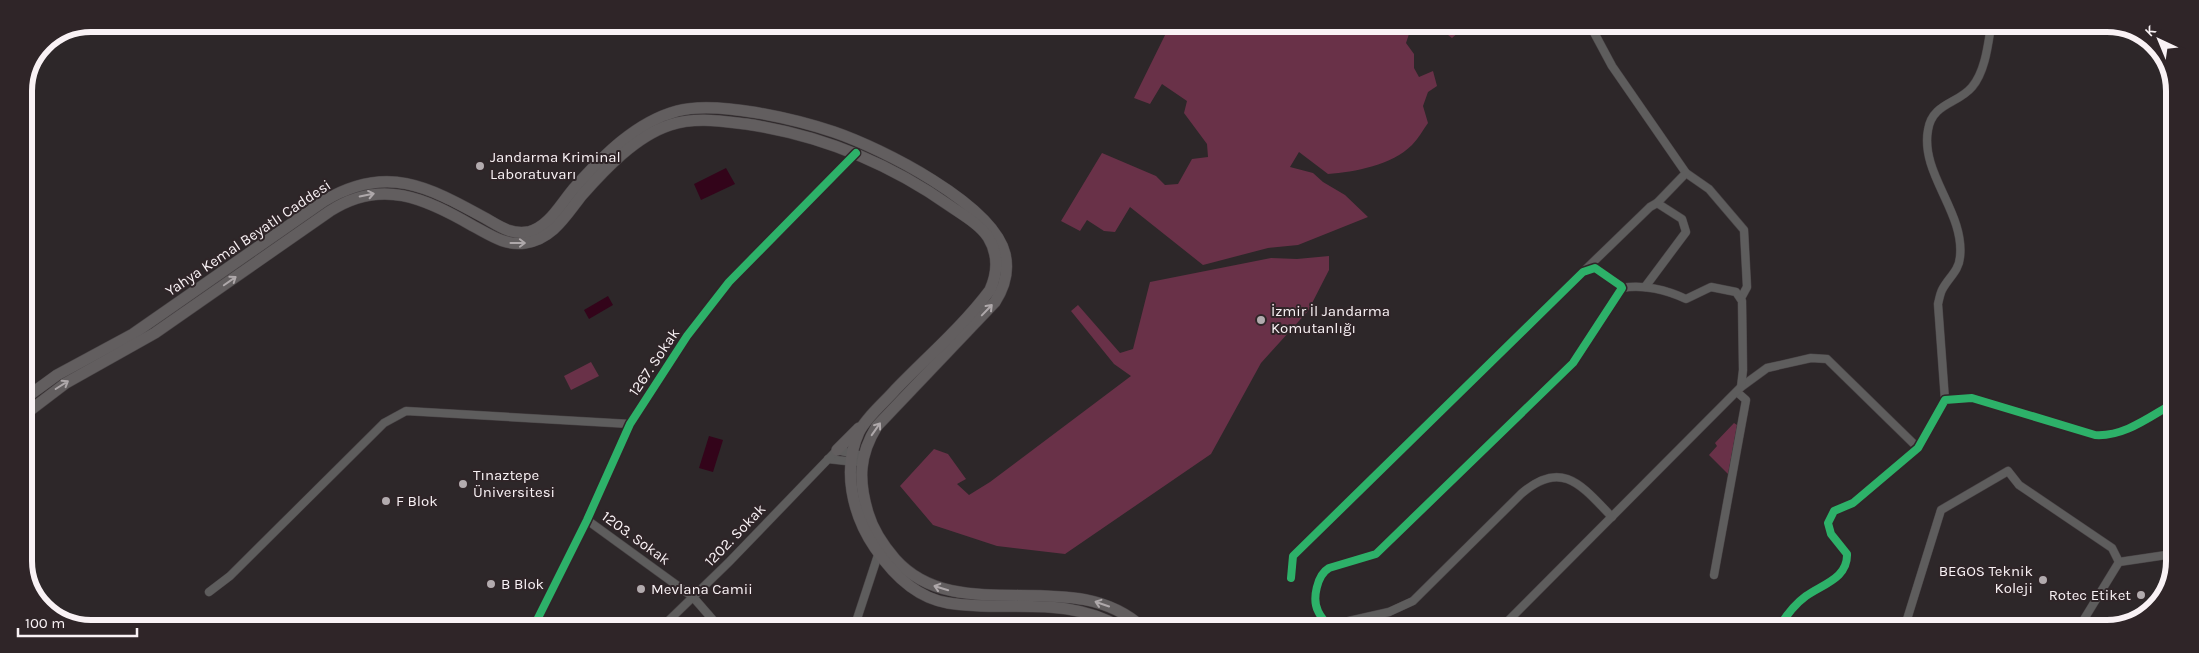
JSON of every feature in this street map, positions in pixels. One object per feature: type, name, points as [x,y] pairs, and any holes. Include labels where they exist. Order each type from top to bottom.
[{"type":"main road","name":"Yahya Kemal Beyatlı Caddesi","points":[[33,408],[61,386],[142,342],[204,292],[324,201],[358,185],[380,181],[407,183],[448,199],[504,230],[529,232],[551,217],[577,184],[616,146],[649,122],[667,114],[689,108],[713,107],[756,114],[826,130],[898,161],[952,194],[990,224],[1003,247],[1007,264],[1005,281],[994,302],[877,426],[857,458]]},
{"type":"main road","name":"Yahya Kemal Beyatlı Caddesi","points":[[33,393],[65,370],[133,334],[204,292],[334,208],[370,194],[391,193],[424,202],[502,241],[523,244],[539,239],[555,229],[592,185],[634,146],[660,129],[678,123],[717,120],[765,127],[835,145],[856,153],[923,188],[971,221],[987,235],[997,263],[994,282],[983,300],[874,412],[860,430],[857,458],[864,499],[880,548],[898,576],[933,599],[956,604],[1076,609],[1108,620]]},
{"type":"main road","points":[[837,450],[874,412]]},
{"type":"main road","name":"Yahya Kemal Beyatlı Caddesi","points":[[880,548],[922,581],[941,588],[971,593],[1082,598],[1113,608],[1131,620]]},
{"type":"street","points":[[1594,32],[1612,66],[1686,173],[1709,189],[1744,230],[1747,287],[1741,298],[1743,362],[1739,389],[1746,400],[1714,575]]},
{"type":"street","points":[[1783,620],[1804,597],[1837,577],[1844,570],[1847,554],[1831,534],[1828,523],[1834,511],[1853,503],[1918,448],[1945,400],[1938,304],[1942,290],[1958,266],[1960,251],[1952,214],[1931,162],[1927,132],[1934,114],[1946,103],[1971,89],[1978,79],[1990,32]]},
{"type":"street","name":"1267. Sokak","points":[[537,620],[630,424],[687,336],[729,282],[856,153]]},
{"type":"street","points":[[1291,578],[1293,556],[1686,173]]},
{"type":"street","points":[[1645,287],[1686,232],[1682,219],[1657,203]]},
{"type":"street","points":[[1583,272],[1595,268],[1622,288],[1645,287],[1676,294],[1686,299],[1711,287],[1727,288],[1736,292],[1741,298]]},
{"type":"street","points":[[1325,620],[1317,606],[1318,580],[1323,572],[1329,568],[1376,554],[1572,362],[1622,288]]},
{"type":"street","points":[[1509,620],[1739,389],[1768,368],[1811,358],[1827,358],[1918,448]]},
{"type":"street","points":[[1945,400],[1972,398],[2095,435],[2108,436],[2122,432],[2166,407]]},
{"type":"street","points":[[209,592],[230,576],[384,423],[406,411],[630,424]]},
{"type":"street","points":[[837,450],[857,458]]},
{"type":"street","name":"1202. Sokak","points":[[669,620],[837,450]]},
{"type":"street","points":[[828,459],[857,458]]},
{"type":"street","points":[[1907,620],[1941,510],[2008,471],[2019,485],[2112,548],[2119,562]]},
{"type":"street","points":[[1353,620],[1389,612],[1412,601],[1521,494],[1542,480],[1561,477],[1576,482],[1612,517]]},
{"type":"street","name":"1203. Sokak","points":[[586,520],[693,597],[713,620]]},
{"type":"street","points":[[857,620],[880,548]]},
{"type":"street","points":[[2119,562],[2166,555]]},
{"type":"street","points":[[2084,620],[2119,562]]},
{"type":"shaded area","points":[[1167,32],[1410,32],[1406,43],[1414,54],[1414,68],[1419,77],[1433,71],[1437,86],[1428,92],[1423,106],[1428,123],[1414,143],[1394,158],[1361,169],[1328,174],[1299,152],[1290,167],[1313,173],[1323,182],[1345,195],[1368,217],[1298,245],[1268,248],[1203,265],[1130,207],[1115,232],[1104,231],[1087,220],[1080,231],[1061,221],[1102,153],[1156,176],[1165,185],[1178,184],[1192,159],[1208,157],[1207,144],[1184,113],[1187,101],[1162,84],[1150,104],[1134,98]]},
{"type":"shaded area","points":[[1444,32],[1459,32],[1452,38]]},
{"type":"shaded area","points":[[726,168],[735,184],[701,200],[694,184]]},
{"type":"shaded area","points":[[1329,256],[1329,270],[1308,311],[1261,363],[1211,454],[1065,554],[997,546],[933,525],[900,486],[934,449],[948,454],[966,479],[957,484],[969,495],[990,482],[1131,376],[1114,364],[1071,311],[1078,305],[1120,353],[1133,349],[1150,282],[1271,258],[1297,259]]},
{"type":"shaded area","points":[[608,296],[613,305],[589,319],[584,310]]},
{"type":"shaded area","points":[[591,362],[599,376],[571,390],[564,376]]},
{"type":"shaded area","points":[[1734,423],[1737,425],[1728,474],[1709,455],[1717,446],[1715,443]]},
{"type":"shaded area","points":[[709,436],[723,440],[713,472],[699,468]]},
{"type":"cycle path","points":[[537,620],[587,520],[630,424],[687,336],[729,282],[856,153]]},
{"type":"cycle path","points":[[1291,578],[1293,556],[1583,272],[1595,268],[1621,286],[1622,288],[1573,363],[1376,554],[1329,568],[1325,571],[1321,576],[1316,594],[1316,606],[1324,620]]},
{"type":"cycle path","points":[[1784,620],[1806,596],[1839,575],[1843,569],[1847,554],[1831,534],[1828,523],[1834,511],[1853,503],[1918,448],[1945,400],[1972,398],[2095,435],[2116,433],[2146,420],[2166,408]]},
{"type":"place","name":"Jandarma Kriminal Laboratuvarı","points":[[480,166]]},
{"type":"place","name":"İzmir İl Jandarma Komutanlığı","points":[[1261,320]]},
{"type":"place","name":"Tınaztepe Üniversitesi","points":[[463,484]]},
{"type":"place","name":"F Blok","points":[[386,501]]},
{"type":"place","name":"BEGOS Teknik Koleji","points":[[2043,580]]},
{"type":"place","name":"B Blok","points":[[491,584]]},
{"type":"place","name":"Mevlana Camii","points":[[641,589]]},
{"type":"place","name":"Rotec Etiket","points":[[2141,595]]}]
